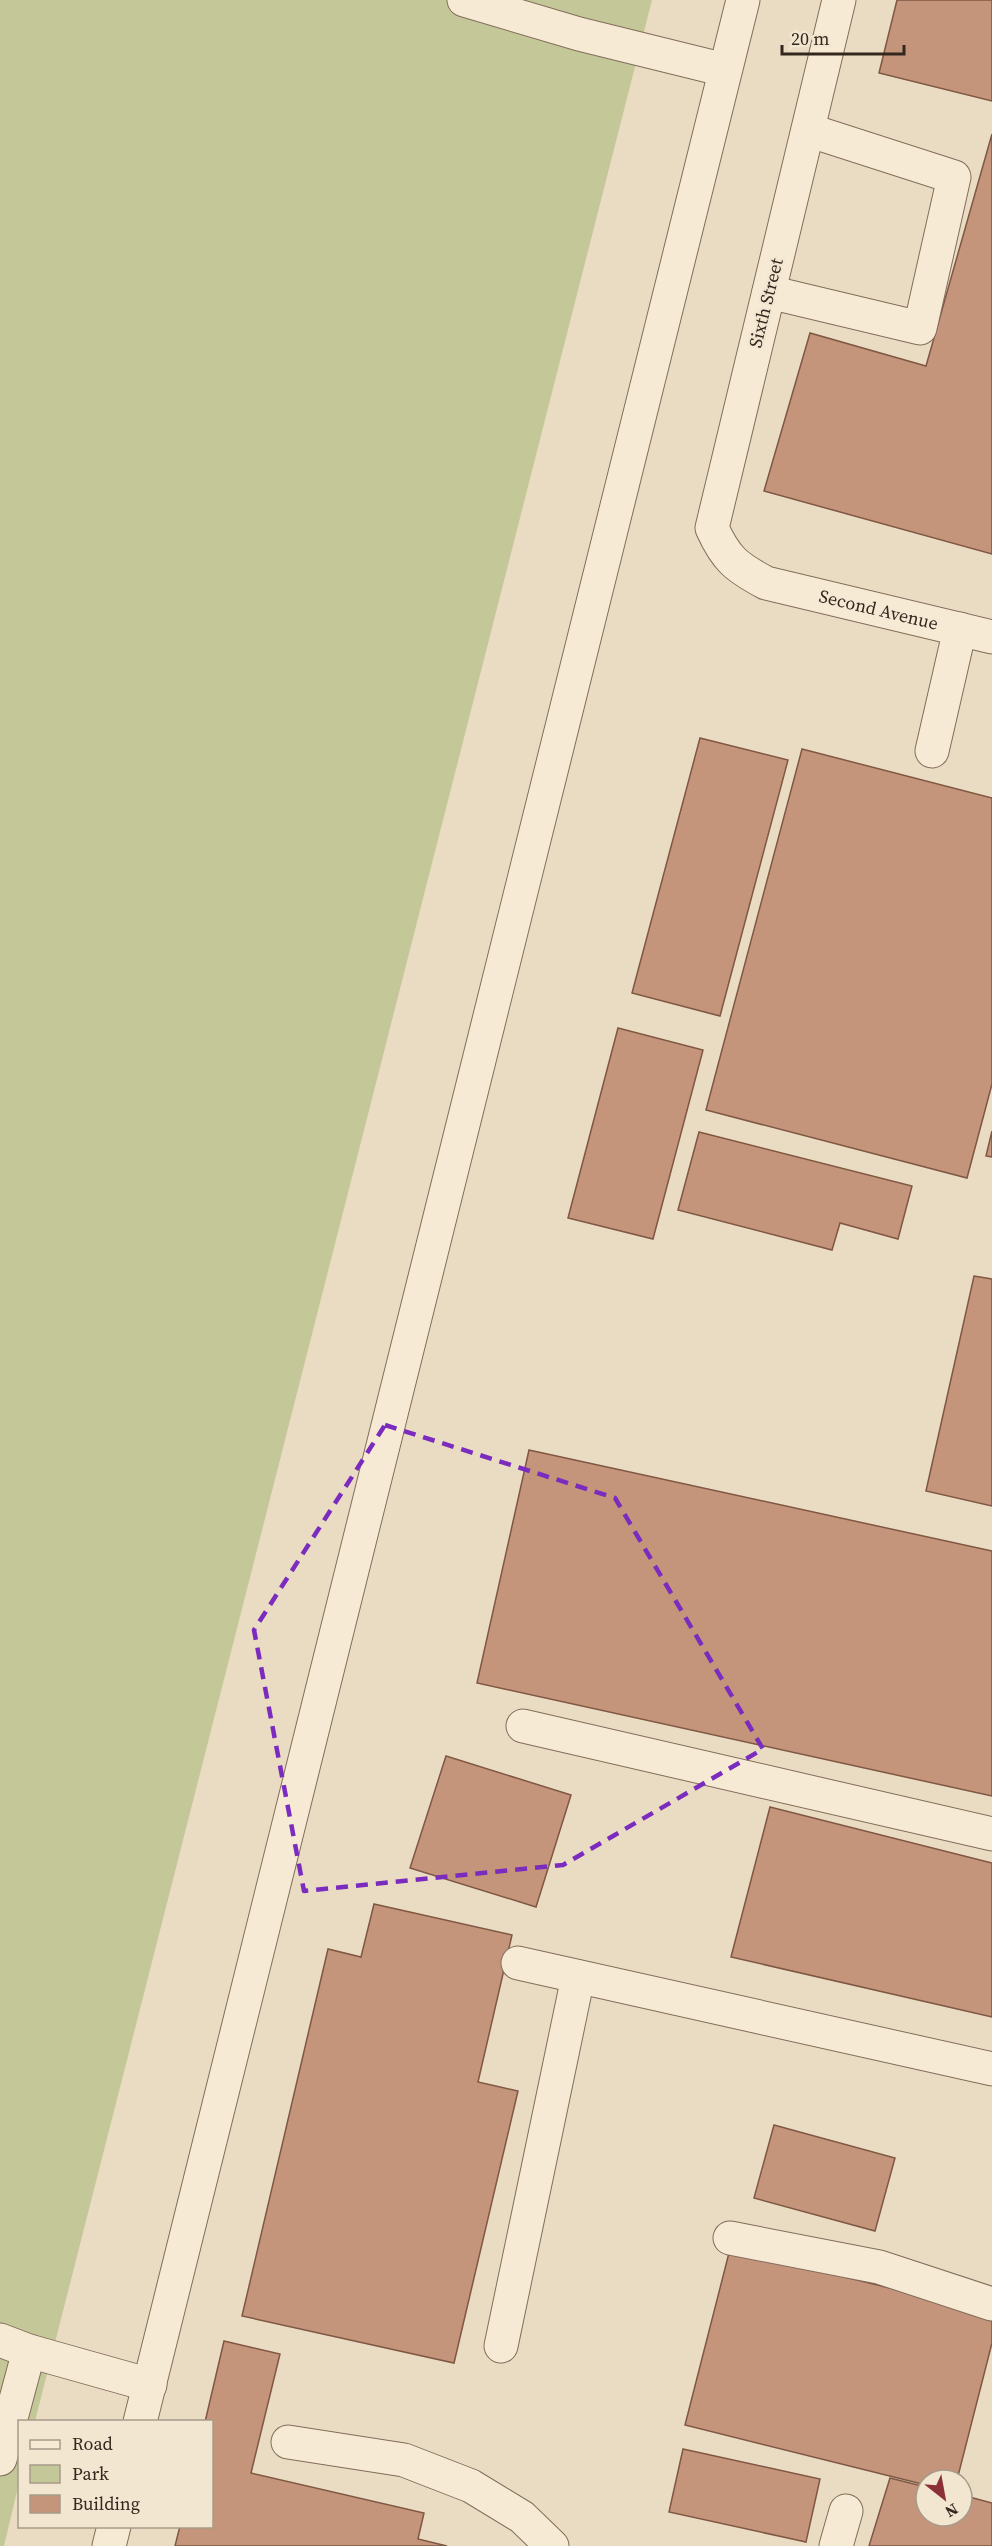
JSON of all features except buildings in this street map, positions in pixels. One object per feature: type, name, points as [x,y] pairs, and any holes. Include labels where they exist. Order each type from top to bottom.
[{"type":"street","points":[[464,0],[579,34],[725,70]]},
{"type":"street","points":[[140,2420],[742,0]]},
{"type":"street","name":"Sixth Street","points":[[766,583],[743,571],[723,551],[712,528],[839,0]]},
{"type":"street","points":[[769,292],[920,328],[954,177],[808,130]]},
{"type":"street","name":"Second Avenue","points":[[766,583],[992,637]]},
{"type":"street","points":[[932,751],[960,629]]},
{"type":"street","points":[[523,1726],[992,1834]]},
{"type":"street","points":[[518,1963],[992,2069]]},
{"type":"street","points":[[501,2346],[578,1977]]},
{"type":"street","points":[[730,2238],[879,2267],[992,2304]]},
{"type":"street","points":[[0,2459],[14,2345],[150,2385]]},
{"type":"street","points":[[288,2442],[404,2460],[471,2486],[522,2517],[552,2546]]},
{"type":"street","points":[[836,2546],[846,2511]]},
{"type":"street","points":[[109,2546],[114,2528]]},
{"type":"highlighted area","points":[[385,1425],[615,1498],[763,1749],[563,1865],[304,1891],[254,1630]]},
{"type":"green space","points":[[0,0],[652,0],[35,2420],[18,2420],[18,2487],[4,2546],[0,2546]]}]
